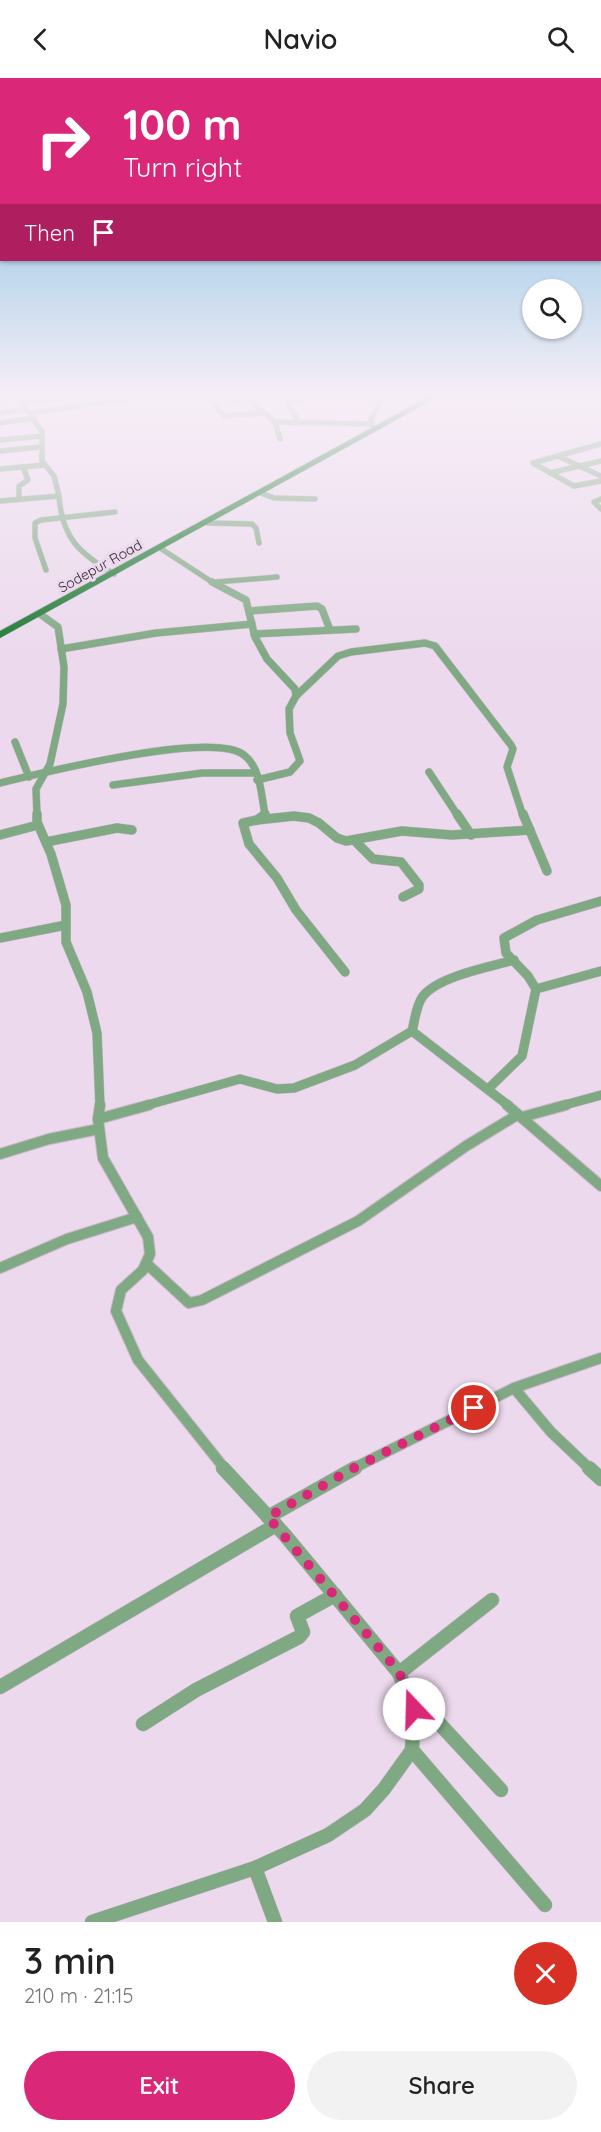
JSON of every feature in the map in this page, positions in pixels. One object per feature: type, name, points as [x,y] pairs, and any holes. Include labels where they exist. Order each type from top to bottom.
[{"type":"main road","name":"Sodepur Road","points":[[0,635],[278,483]]},
{"type":"street","points":[[19,499],[19,486],[23,483]]},
{"type":"street","points":[[56,483],[61,518],[77,549],[114,574]]},
{"type":"street","points":[[569,483],[577,487],[593,483]]},
{"type":"street","points":[[261,493],[274,498],[315,499]]},
{"type":"street","points":[[0,501],[59,496]]},
{"type":"street","points":[[601,499],[594,502],[601,508]]},
{"type":"street","points":[[46,570],[35,538],[34,523],[115,512]]},
{"type":"street","points":[[208,523],[252,524],[256,528],[259,543]]},
{"type":"street","points":[[160,548],[246,600],[254,634],[267,659],[295,689],[296,696]]},
{"type":"street","points":[[214,582],[277,577]]},
{"type":"street","points":[[249,611],[317,606],[322,609],[330,630]]},
{"type":"street","points":[[40,614],[58,627],[64,667],[63,704],[50,764],[36,789],[38,825],[46,842],[66,905],[66,942],[87,992],[97,1032],[101,1095],[98,1124],[102,1158],[148,1237],[150,1254],[147,1264],[121,1290],[116,1311],[138,1360],[210,1453],[272,1521],[399,1672],[414,1709],[412,1750],[384,1789],[365,1810],[328,1835],[255,1868],[92,1922]]},
{"type":"street","points":[[61,649],[189,628],[252,624]]},
{"type":"street","points":[[254,634],[357,629]]},
{"type":"street","points":[[113,785],[195,773],[225,771],[256,776],[290,772],[300,760],[290,733],[289,709],[296,696],[338,656],[351,652],[425,643],[434,645],[512,745],[513,749],[507,768],[547,871]]},
{"type":"street","points":[[15,742],[28,777]]},
{"type":"street","points":[[0,783],[110,759],[180,748],[224,749],[240,752],[248,759],[256,776],[265,814],[257,820]]},
{"type":"street","points":[[429,772],[471,835]]},
{"type":"street","points":[[345,972],[296,910],[277,878],[249,844],[243,823],[257,820],[307,818],[321,824],[338,840],[354,840],[402,831],[471,835],[530,830]]},
{"type":"street","points":[[0,835],[38,825]]},
{"type":"street","points":[[46,842],[117,828],[132,831]]},
{"type":"street","points":[[354,840],[373,859],[397,860],[406,868],[419,889],[403,897]]},
{"type":"street","points":[[488,1089],[522,1056],[536,989],[528,976],[506,953],[504,938],[512,931],[601,901]]},
{"type":"street","points":[[0,938],[66,925]]},
{"type":"street","points":[[0,1154],[32,1142],[78,1131],[240,1079],[277,1089],[294,1088],[355,1065],[412,1031],[419,1006],[427,992],[456,977],[514,960]]},
{"type":"street","points":[[536,989],[601,971]]},
{"type":"street","points":[[412,1031],[509,1106],[601,1186]]},
{"type":"street","points":[[147,1264],[189,1303],[202,1300],[358,1221],[466,1146],[520,1116],[601,1095]]},
{"type":"street","points":[[0,1268],[34,1250],[137,1217]]},
{"type":"street","points":[[0,1687],[252,1537],[272,1521],[354,1468],[514,1388],[601,1358]]},
{"type":"street","points":[[514,1388],[551,1432],[601,1479]]},
{"type":"street","points":[[143,1724],[196,1690],[299,1637],[303,1632],[297,1616],[335,1595]]},
{"type":"street","points":[[399,1672],[492,1600]]},
{"type":"street","points":[[407,1689],[501,1790]]},
{"type":"street","points":[[412,1750],[545,1905]]},
{"type":"street","points":[[255,1868],[275,1922]]},
{"type":"route","points":[[414,1709],[399,1672],[388,1657],[268,1517],[354,1468],[474,1408]]}]
